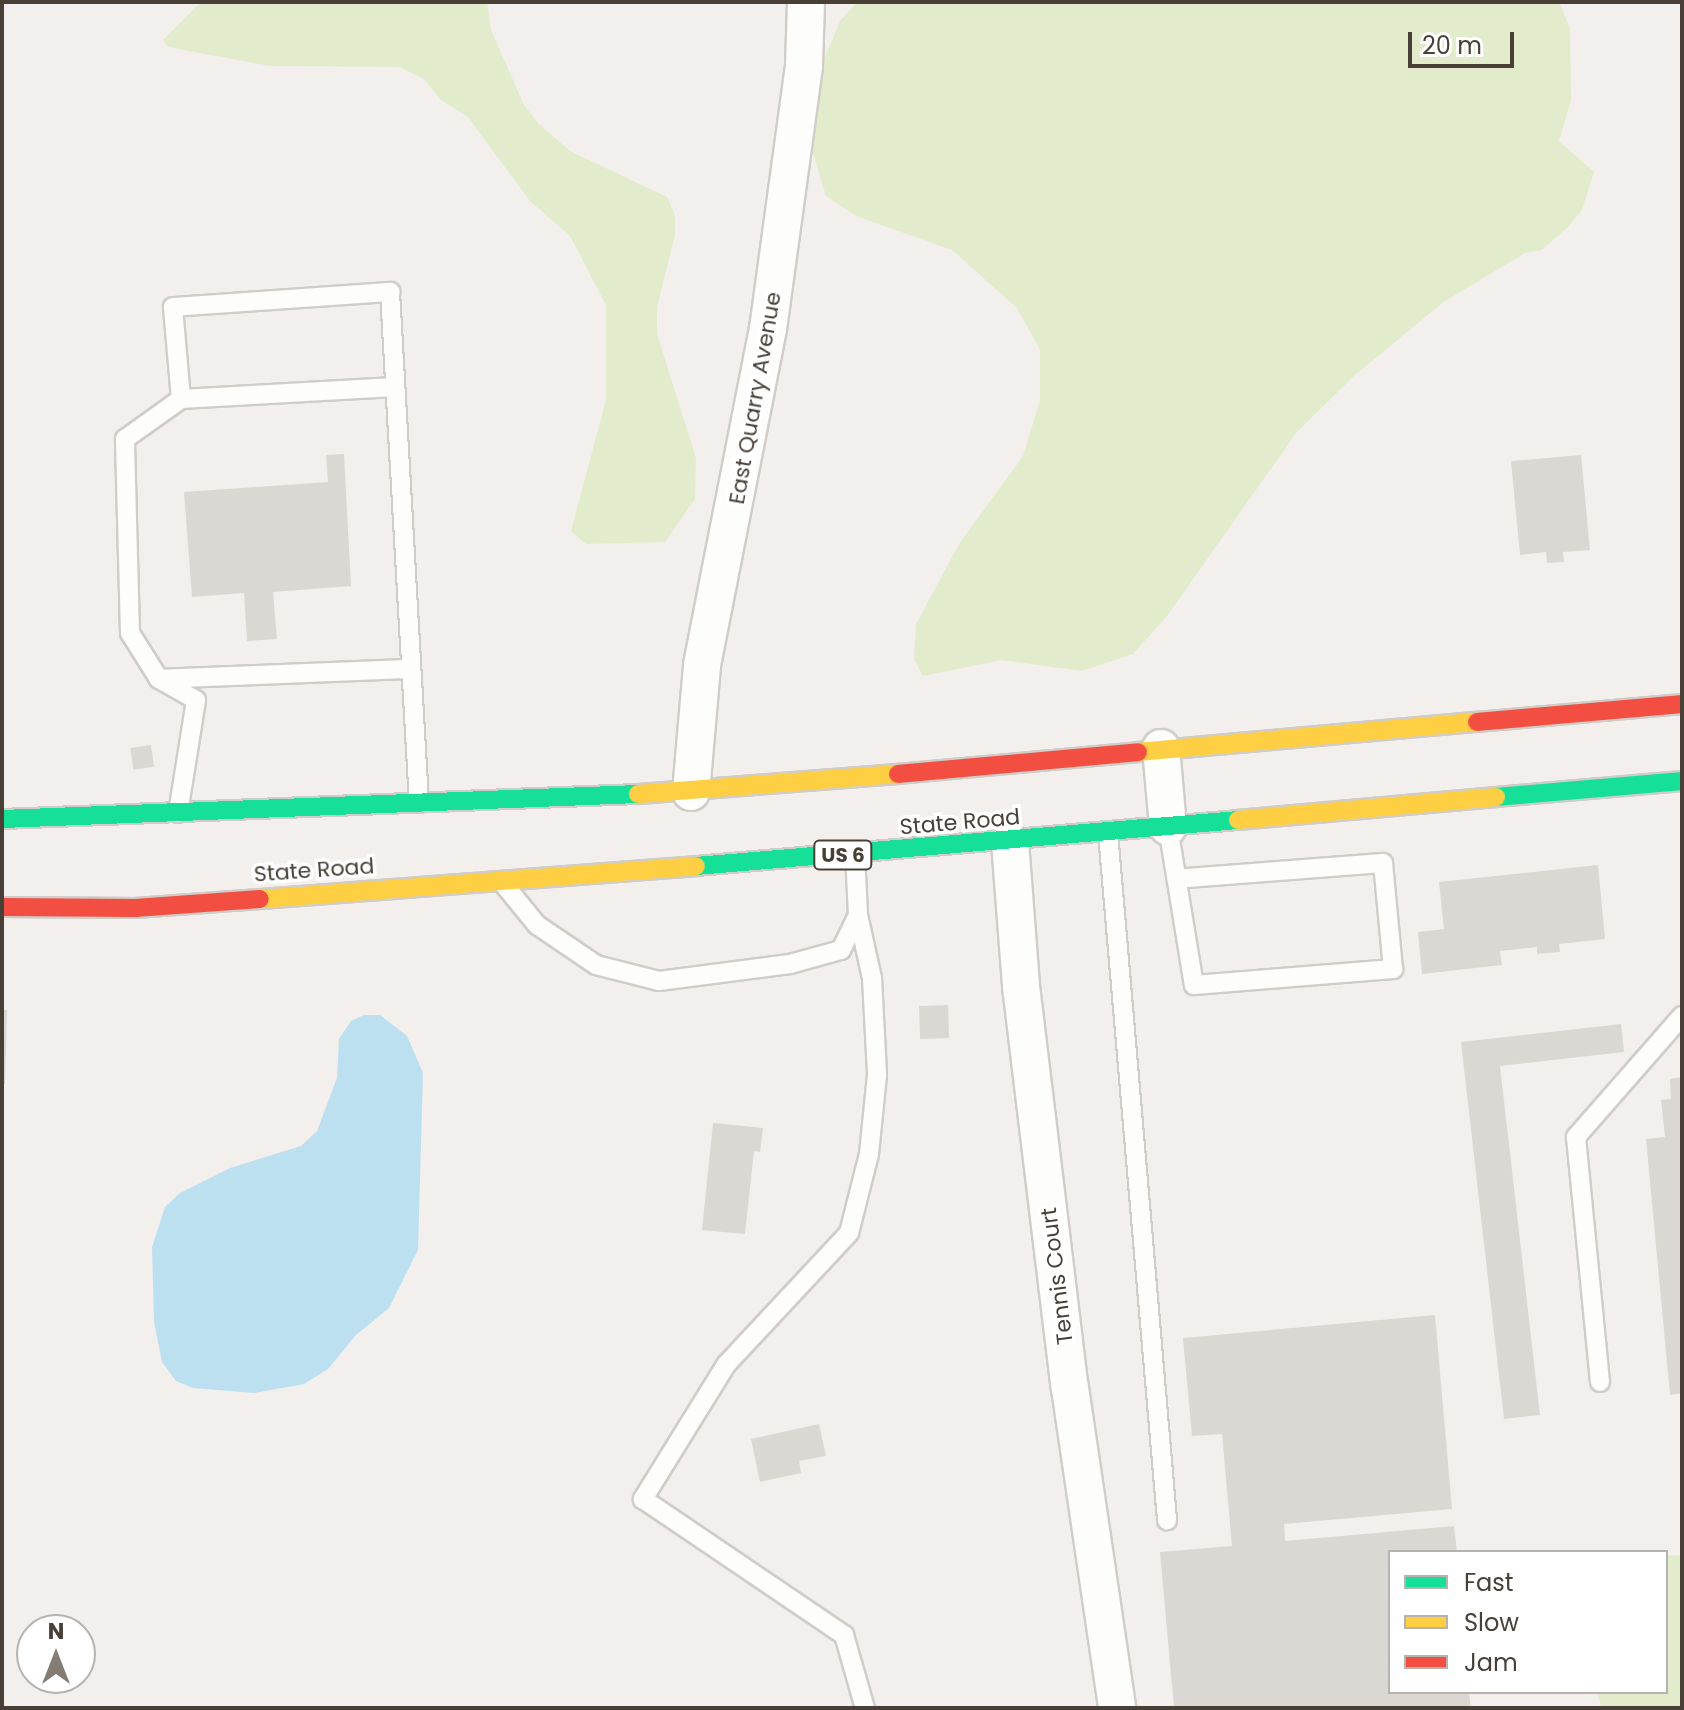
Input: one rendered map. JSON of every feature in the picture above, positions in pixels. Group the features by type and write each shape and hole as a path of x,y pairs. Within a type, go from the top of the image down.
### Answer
{"main road":[{"path":"2,819 691,792 1682,704"},
{"name":"State Road","path":"2,907 135,908 855,854 1682,781"}],"street":[{"name":"East Quarry Avenue","path":"691,792 702,665 770,314 804,66 806,2"},
{"path":"1161,748 1168,827"},
{"name":"Tennis Court","path":"1010,842 1021,986 1066,1358 1117,1708"}],"lane":[{"path":"181,399 173,307 390,292 419,803"},
{"path":"178,814 196,700 159,679 130,633 125,439 181,399 395,387"},
{"path":"159,679 411,669"},
{"path":"1168,827 1194,985 1393,969 1383,863 1177,879"},
{"path":"1108,833 1167,1520"},
{"path":"855,854 858,915 872,978 877,1075 869,1154 849,1233 726,1365 643,1499 844,1635 865,1708"},
{"path":"501,880 537,925 596,965 659,981 790,964 841,950 858,915"},
{"path":"1600,1382 1576,1137 1682,1016"}],"green space":[{"path":"201,2 487,2 491,30 524,105 539,124 570,151 667,197 675,215 675,235 657,307 657,334 696,458 695,499 665,542 586,544 571,531 606,400 606,305 570,236 530,201 468,117 441,100 424,79 400,67 270,66 168,47 163,40"},
{"path":"857,2 1559,2 1570,28 1571,100 1559,141 1594,172 1582,210 1542,250 1525,253 1445,301 1356,374 1296,433 1167,616 1133,654 1082,671 1002,660 923,676 914,659 916,624 959,544 1023,456 1040,401 1040,350 1017,308 952,250 856,216 826,196 812,150 811,107 818,74 840,21"},
{"path":"1668,1555 1682,1556 1682,1708 1602,1708 1598,1694 1668,1694"}],"water":[{"path":"364,1015 380,1015 407,1036 423,1073 418,1250 389,1308 356,1335 328,1369 304,1384 254,1393 193,1388 176,1381 162,1362 154,1322 152,1247 165,1207 180,1193 230,1168 301,1146 317,1131 337,1078 339,1039 351,1021"}],"building":[{"path":"344,454 351,586 273,592 277,639 247,641 244,593 192,597 184,492 328,482 326,455"},
{"path":"1581,455 1590,550 1563,552 1564,562 1547,563 1546,552 1520,555 1511,461"},
{"path":"151,745 154,767 133,770 130,748"},
{"path":"1598,865 1605,939 1559,944 1560,952 1537,954 1537,947 1500,951 1502,965 1422,974 1418,932 1444,929 1439,882"},
{"path":"948,1005 949,1038 920,1039 919,1006"},
{"path":"2,1010 7,1010 5,1084 2,1084"},
{"path":"1621,1024 1624,1052 1500,1066 1540,1415 1504,1419 1461,1042"},
{"path":"1682,1077 1682,1393 1670,1395 1646,1139 1665,1137 1661,1100 1671,1099 1670,1079"},
{"path":"713,1123 763,1128 760,1152 754,1151 745,1234 702,1230"},
{"path":"1435,1315 1452,1509 1284,1524 1285,1541 1454,1526 1457,1550 1388,1550 1388,1694 1469,1694 1471,1708 1174,1708 1160,1552 1232,1546 1222,1434 1192,1436 1183,1338"},
{"path":"819,1424 826,1456 799,1461 801,1473 760,1482 751,1439"}],"traffic: fast":[{"path":"1496,797 1682,781"},
{"path":"2,819 638,794"},
{"path":"696,866 1238,820"}],"traffic: slow":[{"path":"1138,752 1477,722"},
{"path":"638,794 898,774"},
{"path":"1238,820 1496,797"},
{"path":"260,899 696,866"}],"traffic: jam":[{"path":"1477,722 1682,704"},
{"path":"898,774 1138,752"},
{"path":"2,907 135,908 260,899"}]}
